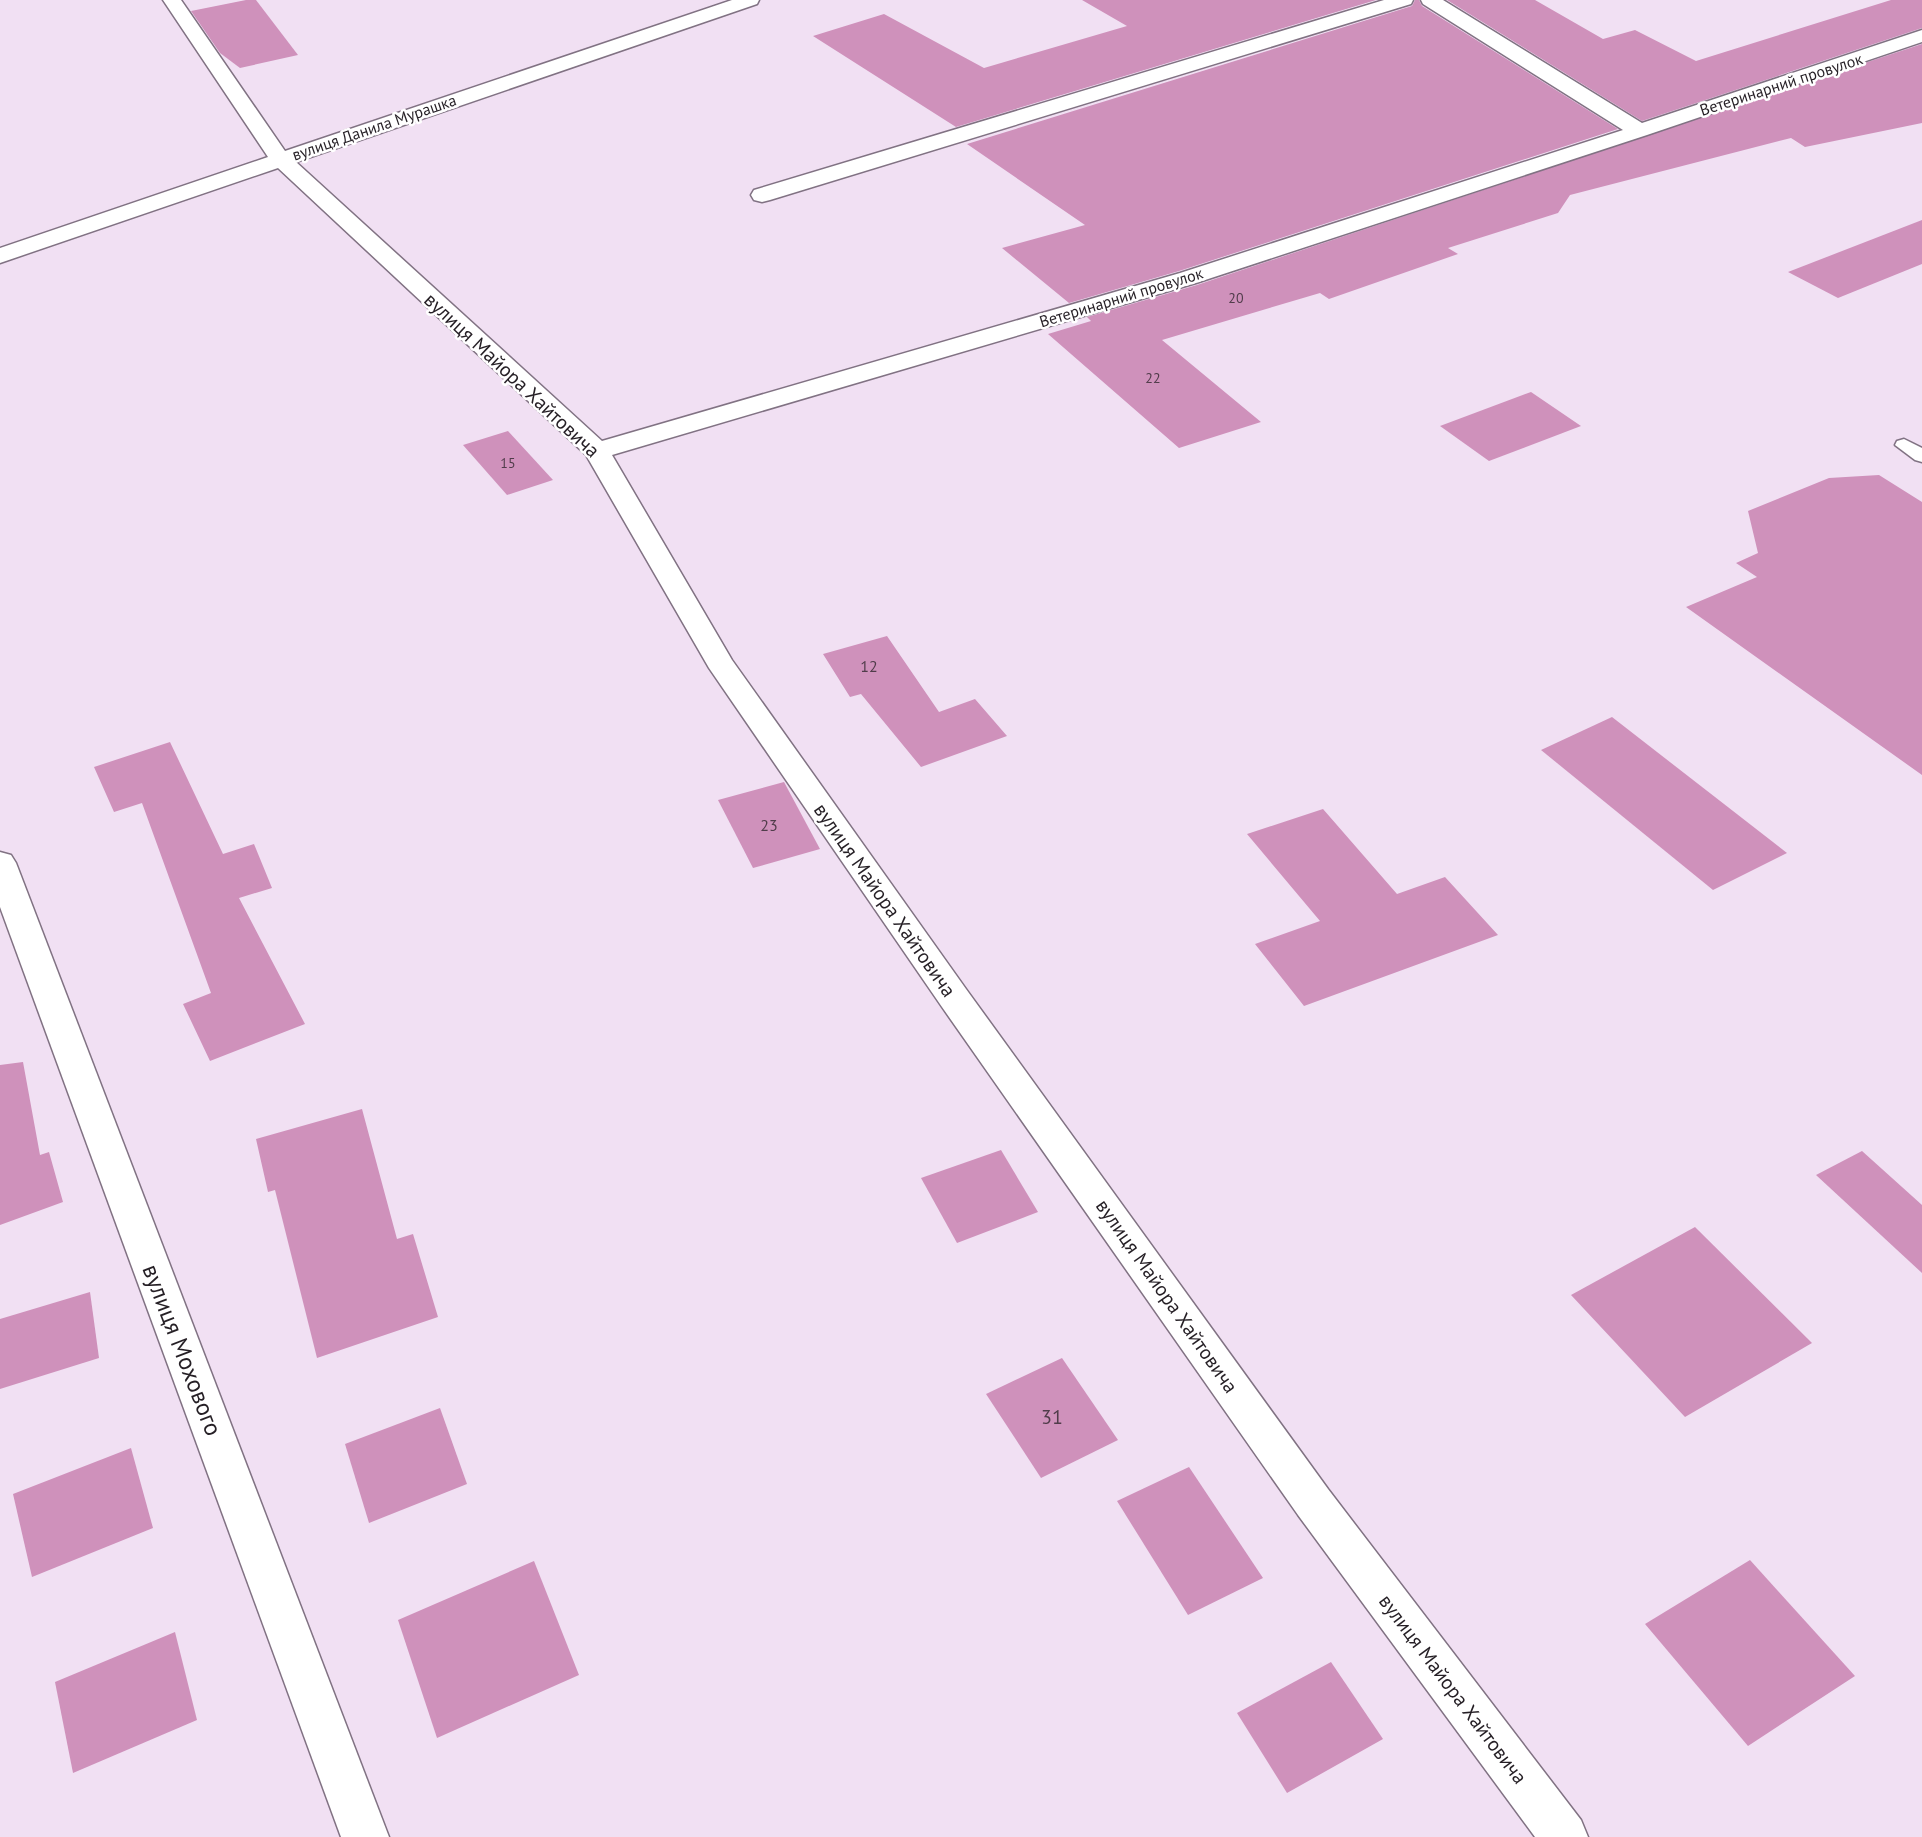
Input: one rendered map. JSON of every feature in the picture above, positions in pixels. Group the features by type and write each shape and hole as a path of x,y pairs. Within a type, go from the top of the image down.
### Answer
{"street":[{"name":"вулиця Майора Хайтовича","path":"172,0 280,159 597,452 726,672 954,998 1313,1502 1564,1837"},
{"name":"вулиця Данила Мурашка","path":"0,256 750,0"},
{"path":"762,195 1404,0"},
{"path":"1430,0 1640,131"},
{"name":"Ветеринарний провулок","path":"597,452 1188,278 1640,131 1922,36"},
{"name":"вулиця Мохового","path":"0,863 365,1837"}],"lane":[{"path":"1904,445 1922,456"}],"building":[{"path":"256,0 298,55 240,68 220,53 191,11"},
{"path":"1082,0 1376,0 956,127 813,36 884,14 984,68 1127,26"},
{"path":"1415,0 1419,0 1422,6 1618,129 1179,271 1069,303 1002,248 1085,225 967,144 1412,6"},
{"path":"1447,0 1535,0 1603,39 1635,30 1696,61 1891,0 1922,0 1922,28 1642,121"},
{"path":"1922,44 1922,123 1805,147 1791,138 1570,195 1558,213 1448,248 1458,254 1329,299 1320,293 1162,340 1261,422 1179,448 1048,334 1091,321 1087,317 1197,285"},
{"path":"1922,220 1922,264 1838,298 1788,272"},
{"path":"1531,392 1581,426 1489,461 1440,426"},
{"path":"508,431 553,480 507,495 463,445"},
{"path":"1879,475 1922,502 1922,775 1686,607 1757,577 1736,563 1758,553 1748,511 1829,478"},
{"path":"887,636 939,712 975,699 1007,736 921,767 861,694 850,697 823,654"},
{"path":"1612,717 1787,853 1713,890 1541,750"},
{"path":"170,742 223,854 254,844 272,888 239,898 305,1024 210,1061 183,1004 211,993 142,803 114,812 94,767"},
{"path":"784,782 820,849 753,868 718,800"},
{"path":"1323,809 1397,894 1445,877 1498,935 1304,1006 1255,944 1320,921 1247,834"},
{"path":"23,1062 40,1155 49,1152 63,1202 0,1225 0,1065"},
{"path":"362,1109 397,1239 413,1234 438,1317 317,1358 275,1190 268,1192 256,1139"},
{"path":"1001,1150 1038,1212 957,1243 921,1178"},
{"path":"1862,1151 1922,1205 1922,1273 1816,1175"},
{"path":"1695,1227 1812,1343 1685,1417 1571,1295"},
{"path":"90,1292 99,1358 0,1389 0,1319"},
{"path":"1062,1358 1118,1440 1041,1478 986,1394"},
{"path":"440,1408 467,1484 369,1523 345,1444"},
{"path":"131,1448 153,1528 32,1577 13,1494"},
{"path":"1189,1467 1263,1578 1188,1615 1117,1501"},
{"path":"1750,1560 1855,1676 1748,1746 1645,1624"},
{"path":"534,1561 579,1675 437,1738 398,1620"},
{"path":"175,1632 197,1720 73,1773 55,1682"},
{"path":"1331,1662 1383,1739 1287,1793 1237,1713"}]}
